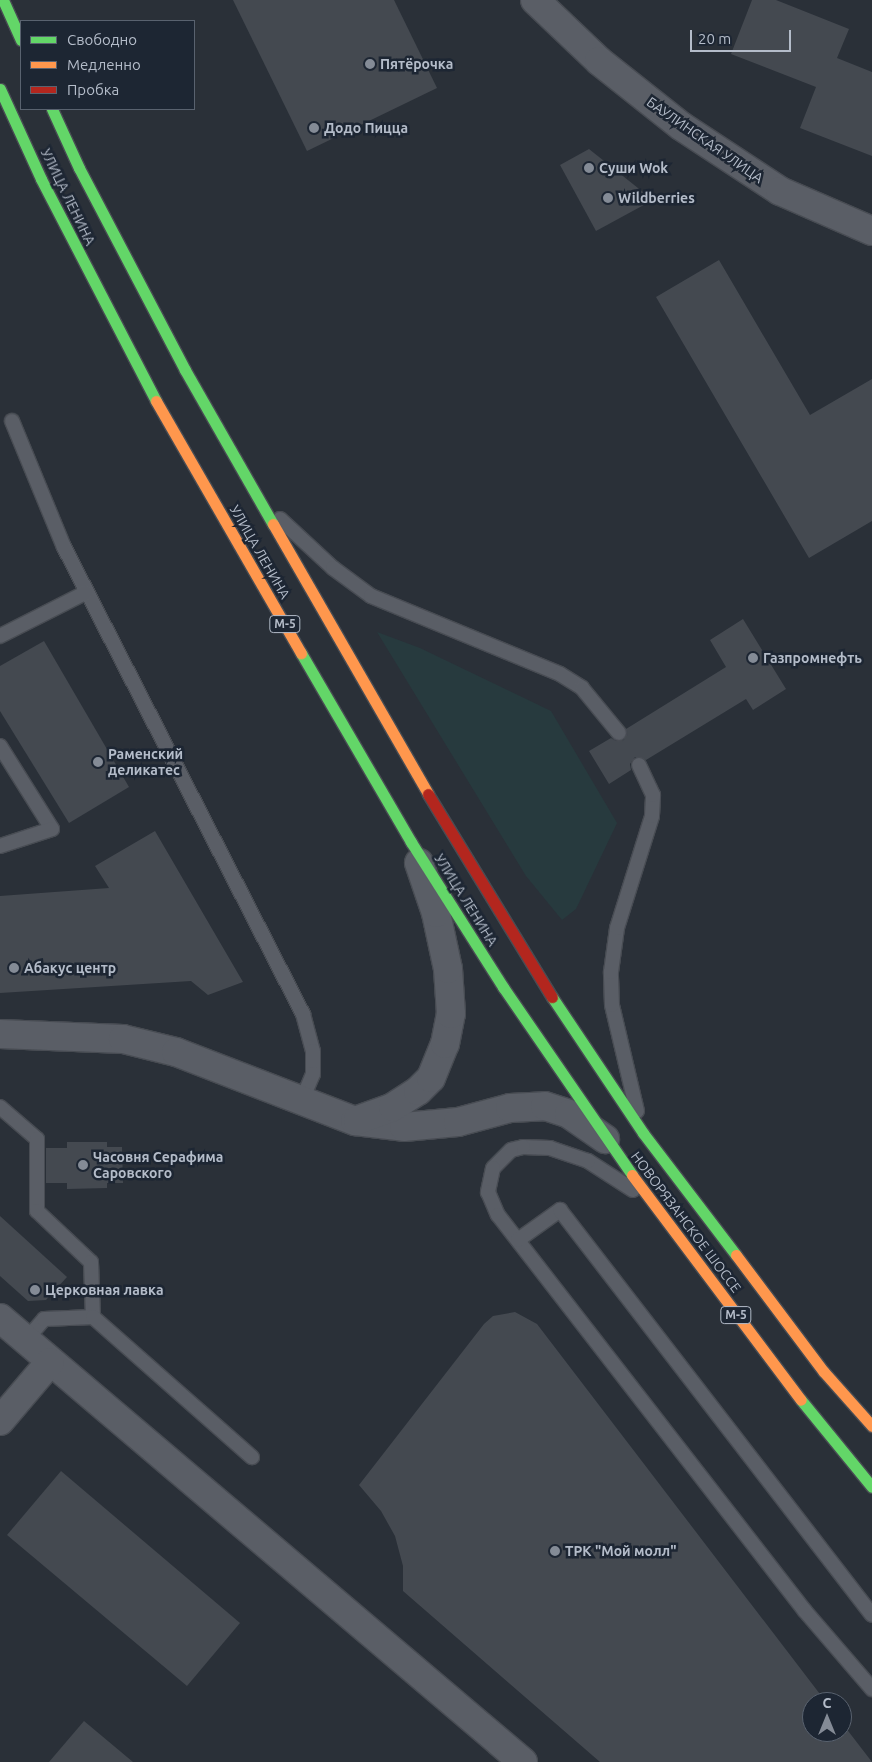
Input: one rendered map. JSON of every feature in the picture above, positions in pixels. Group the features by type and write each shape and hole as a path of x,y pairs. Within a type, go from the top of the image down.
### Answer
{"main road":[{"path":"3,0 20,38"},
{"name":"УЛИЦА ЛЕНИНА","path":"0,89 41,179 147,386 411,842 503,987 606,1140"},
{"name":"УЛИЦА ЛЕНИНА","path":"52,110 79,168 185,370 258,499 530,964 643,1134"},
{"name":"НОВОРЯЗАНСКОЕ ШОССЕ","path":"643,1134 824,1372 872,1426"},
{"name":"НОВОРЯЗАНСКОЕ ШОССЕ","path":"606,1140 791,1388 872,1487"}],"street":[{"name":"БАУЛИНСКАЯ УЛИЦА","path":"535,0 599,61 681,126 780,191 872,231"},
{"path":"355,1121 394,1107 418,1091 431,1078 446,1044 450,1014 448,969 436,913 411,842"},
{"path":"0,1034 123,1039 176,1052 301,1102 355,1121 404,1127 458,1122 510,1108 545,1106 570,1114 606,1140"},
{"path":"0,1318 522,1762"},
{"path":"0,1421 50,1362"}],"lane":[{"path":"12,421 64,547 303,1014 313,1050 313,1074 301,1102"},
{"path":"258,499 334,568 371,596 560,674 582,688 619,733"},
{"path":"0,636 87,592"},
{"path":"0,746 52,829 0,846"},
{"path":"639,765 653,795 652,816 617,928 611,972 612,1005 643,1134"},
{"path":"0,1107 37,1139 37,1211 92,1262 93,1317"},
{"path":"665,1219 626,1184 588,1161 550,1148 523,1147 501,1158 488,1179 491,1204 518,1240 804,1611 872,1689"},
{"path":"518,1240 560,1210 872,1615"},
{"path":"25,1341 44,1319 93,1317 252,1457"}],"green space":[{"path":"377,632 420,648 551,711 617,823 576,909 562,920 526,876"}],"building":[{"path":"233,0 394,0 437,88 307,151"},
{"path":"752,0 776,0 849,29 837,58 872,72 872,156 800,128 816,87 731,54"},
{"path":"589,149 653,200 596,231 560,165"},
{"path":"719,260 810,415 872,379 872,521 809,558 656,297"},
{"path":"743,619 786,689 753,710 746,699 646,760 635,757 630,764 631,770 609,784 589,751 611,738 616,741 624,740 626,729 726,667 710,640"},
{"path":"44,641 129,787 69,823 0,711 0,666"},
{"path":"155,831 243,982 208,995 191,981 0,993 0,896 109,888 95,866"},
{"name":"Часовня Серафима Саровского","path":"67,1142 107,1142 107,1147 122,1147 123,1183 107,1183 107,1188 67,1189 67,1183 46,1183 46,1148 67,1148"},
{"path":"0,1216 67,1277 46,1300 28,1301 0,1276"},
{"name":"ТРК \"Мой молл\"","path":"515,1312 537,1324 818,1692 802,1692 802,1742 852,1742 852,1736 872,1762 600,1762 403,1591 403,1566 395,1536 381,1511 359,1485 484,1324 493,1316"},
{"path":"61,1471 240,1623 187,1686 7,1535"},
{"path":"84,1721 133,1762 49,1762"}],"traffic: fast":[{"path":"3,0 20,38"},
{"path":"0,89 41,179 156,401"},
{"path":"52,110 79,168 185,370 273,524"},
{"path":"301,653 411,842 503,987 632,1175"},
{"path":"552,997 643,1133 736,1255"},
{"path":"801,1400 872,1487"}],"traffic: slow":[{"path":"156,401 301,653"},
{"path":"273,524 428,794"},
{"path":"632,1175 801,1400"},
{"path":"736,1255 824,1372 872,1426"}],"traffic: jam":[{"path":"428,794 552,997"}],"place":[{"name":"Пятёрочка","path":"370,64"},
{"name":"Додо Пицца","path":"314,128"},
{"name":"Суши Wok","path":"589,168"},
{"name":"Wildberries","path":"608,198"},
{"name":"Газпромнефть","path":"753,658"},
{"name":"Раменский деликатес","path":"98,762"},
{"name":"Абакус центр","path":"14,968"},
{"name":"Часовня Серафима Саровского","path":"83,1165"},
{"name":"Церковная лавка","path":"35,1290"},
{"name":"ТРК \"Мой молл\"","path":"555,1551"}]}
